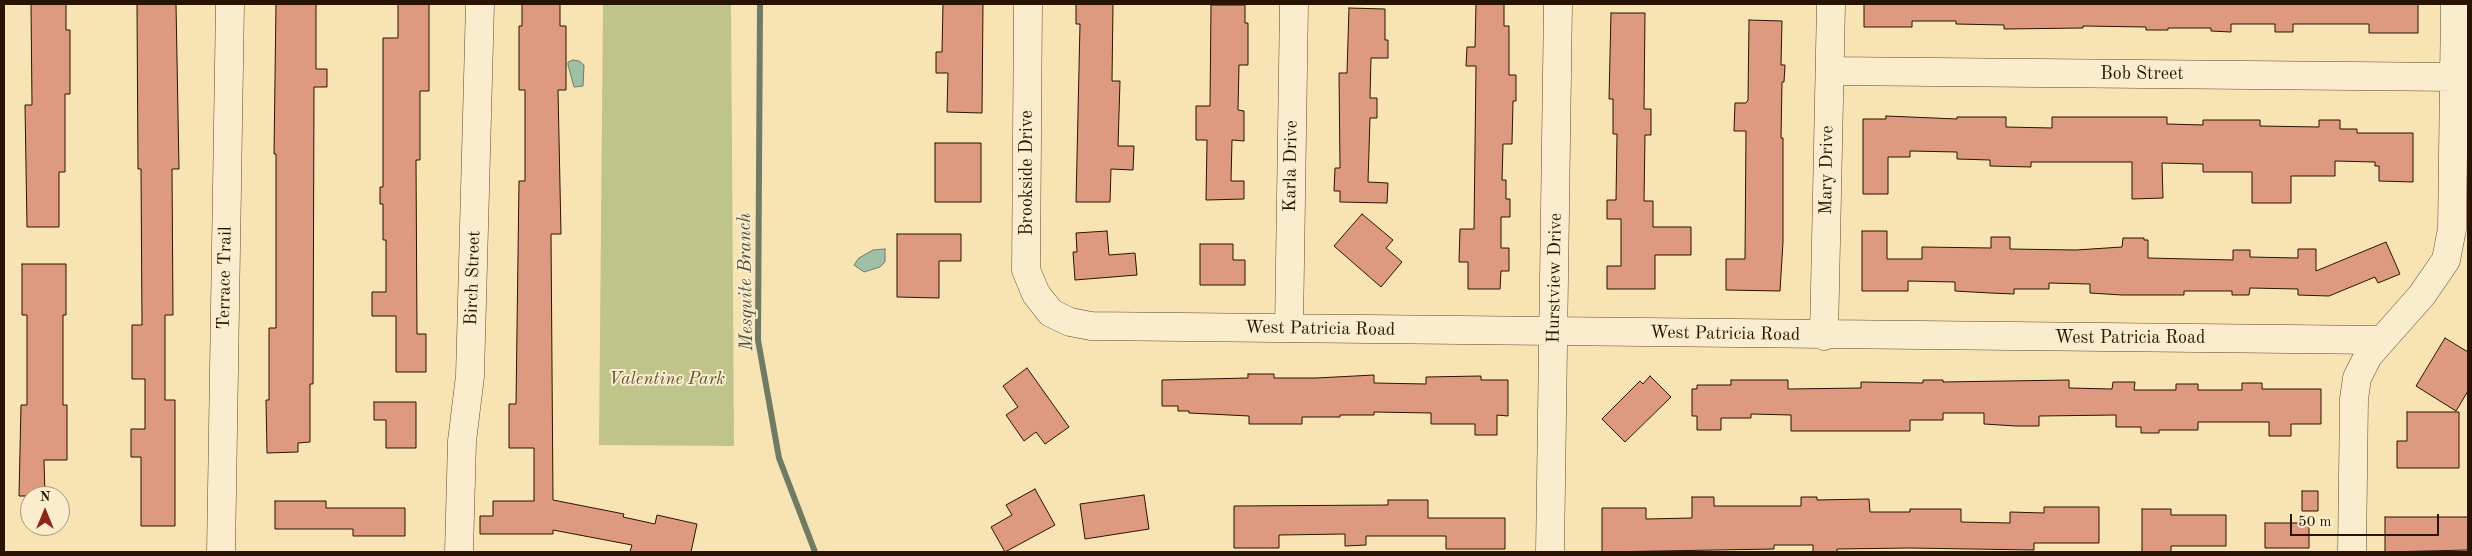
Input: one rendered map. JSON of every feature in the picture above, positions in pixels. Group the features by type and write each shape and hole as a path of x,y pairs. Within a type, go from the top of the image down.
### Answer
{"street":[{"name":"Terrace Trail","path":"221,552 230,4"},
{"name":"Birch Street","path":"459,552 462,441 470,366 480,4"},
{"name":"Brookside Drive","path":"1028,4 1026,270 1036,294 1051,313 1070,322"},
{"name":"Karla Drive","path":"1289,328 1294,4"},
{"name":"Hurstview Drive","path":"1550,552 1558,4"},
{"name":"Mary Drive","path":"1824,336 1831,4"},
{"path":"2352,552 2354,400 2357,378 2368,356 2380,340 2422,295 2446,260 2454,205 2455,4"},
{"name":"Bob Street","path":"1830,71 2455,77"},
{"name":"West Patricia Road","path":"1070,322 1091,326 1824,336 2380,340"}],"green space":[{"name":"Valentine Park","path":"603,4 731,4 734,446 599,445"}],"shaded area":[{"path":"573,60 579,61 584,65 583,86 574,87 568,65 568,62"},
{"path":"885,249 885,262 880,267 864,272 854,265 859,258 873,250"}],"building":[{"path":"31,4 66,4 66,30 70,30 70,94 65,94 65,172 59,172 59,227 27,227 25,105 32,105"},
{"path":"137,4 176,4 179,169 172,169 173,315 165,315 165,400 175,400 175,526 141,526 141,457 131,457 131,429 145,429 145,379 132,379 132,325 142,325 141,169 138,169"},
{"path":"276,4 316,4 316,69 327,69 327,87 314,87 313,384 310,384 310,442 298,443 298,452 267,453 266,400 269,400 269,328 276,328 276,154 274,154"},
{"path":"398,4 429,4 429,91 420,91 420,160 416,160 417,334 426,334 426,372 396,372 396,316 372,316 372,292 386,292 386,240 383,240 383,204 380,204 380,187 383,187 383,38 398,38"},
{"path":"522,4 560,4 560,26 566,26 566,90 558,90 561,234 551,234 553,500 624,514 623,517 655,524 657,515 697,524 691,552 630,552 632,545 553,530 553,534 480,534 480,516 493,516 493,501 534,501 534,448 509,448 509,404 516,404 519,181 525,181 525,90 519,90 519,26 522,26"},
{"path":"943,4 983,4 982,113 947,112 948,73 936,73 936,52 942,52"},
{"path":"1076,4 1113,4 1112,81 1120,81 1118,146 1134,146 1133,170 1111,169 1110,202 1076,202 1080,24 1076,24"},
{"path":"1476,4 1504,4 1504,26 1509,26 1509,75 1516,75 1516,101 1513,101 1512,144 1503,144 1502,180 1506,180 1506,199 1510,199 1510,217 1501,217 1501,248 1509,248 1509,271 1501,271 1500,289 1468,289 1468,262 1459,262 1460,229 1474,229 1476,66 1466,66 1467,47 1475,47"},
{"path":"1864,4 2418,4 2418,33 2369,33 2369,24 2293,24 2293,32 2275,32 2275,24 2231,24 2231,32 2211,31 2211,28 2146,30 2146,27 2083,26 2083,28 2004,29 2004,25 1956,24 1956,21 1912,21 1912,27 1864,27"},
{"path":"1211,5 1245,5 1245,23 1248,23 1248,65 1239,65 1238,110 1244,111 1244,141 1232,140 1231,181 1244,181 1244,199 1206,200 1207,140 1196,140 1196,106 1210,106"},
{"path":"1349,8 1385,9 1385,40 1388,40 1388,58 1371,58 1370,98 1377,98 1377,118 1370,118 1368,182 1388,183 1387,203 1340,202 1340,191 1334,191 1335,168 1340,168 1339,73 1347,73"},
{"path":"1611,13 1645,13 1644,109 1651,109 1651,135 1645,135 1644,201 1653,201 1653,227 1691,227 1691,255 1655,255 1655,289 1607,289 1607,266 1621,266 1621,219 1607,219 1607,200 1616,200 1617,134 1613,134 1613,99 1609,99"},
{"path":"1749,20 1782,21 1781,65 1785,65 1784,82 1782,82 1783,242 1780,291 1726,290 1726,259 1745,259 1746,131 1734,131 1735,103 1746,103 1748,100"},
{"path":"1886,116 1957,119 1957,117 2006,117 2006,127 2052,128 2052,117 2167,117 2167,124 2203,125 2203,120 2260,120 2260,126 2319,127 2319,120 2340,120 2340,129 2357,129 2357,133 2413,133 2413,182 2379,181 2379,166 2375,166 2375,162 2335,161 2335,176 2291,176 2291,203 2252,203 2252,172 2203,172 2203,164 2162,163 2163,198 2132,199 2132,162 2031,162 2031,167 1990,166 1990,160 1957,159 1957,152 1910,151 1910,157 1888,157 1888,194 1863,194 1863,119 1886,119"},
{"path":"935,143 981,143 981,202 935,202"},
{"path":"1362,214 1393,240 1386,248 1402,262 1381,287 1334,246"},
{"path":"1107,231 1109,255 1135,253 1137,275 1075,280 1073,252 1077,252 1076,233"},
{"path":"1862,231 1887,231 1887,259 1922,259 1922,247 1991,248 1991,237 2010,237 2010,249 2076,250 2122,247 2123,238 2144,238 2144,240 2148,240 2148,258 2233,260 2233,250 2250,250 2250,257 2298,258 2298,249 2316,249 2316,271 2386,242 2400,274 2378,283 2375,277 2329,296 2298,295 2298,289 2250,288 2249,295 2232,295 2232,291 2184,291 2184,295 2122,295 2090,293 2090,284 2049,283 2049,289 2014,289 2014,294 1955,291 1955,282 1908,281 1908,291 1862,291"},
{"path":"897,234 961,234 961,261 939,261 939,298 897,297"},
{"path":"1200,244 1233,244 1233,260 1245,260 1245,285 1200,285"},
{"path":"22,264 66,264 66,315 63,315 63,405 67,405 67,460 44,460 45,486 20,486 19,496 21,405 27,405 27,315 22,315"},
{"path":"2445,338 2468,352 2468,391 2456,411 2416,386"},
{"path":"1027,368 1069,427 1045,444 1036,432 1024,441 1006,415 1018,407 1003,386"},
{"path":"1248,374 1274,374 1274,378 1374,375 1374,383 1426,384 1426,377 1481,376 1481,380 1508,380 1508,416 1497,415 1497,435 1475,435 1475,424 1431,424 1431,413 1374,412 1374,415 1302,417 1302,424 1249,424 1249,416 1189,413 1189,411 1178,411 1178,406 1162,406 1162,380 1248,378"},
{"path":"1650,376 1671,397 1625,442 1602,419 1640,381 1643,384"},
{"path":"1731,380 1788,380 1788,389 1861,388 1861,382 1923,383 1923,380 1943,380 1943,382 2069,380 2069,388 2112,389 2113,382 2135,382 2134,390 2176,390 2176,384 2198,384 2198,390 2242,390 2242,383 2262,383 2262,389 2321,389 2321,424 2291,424 2291,436 2269,436 2269,422 2198,422 2198,430 2159,430 2159,433 2141,433 2141,427 2116,427 2116,415 2039,416 2039,426 2016,426 1984,424 1984,413 1943,413 1943,420 1910,420 1910,431 1791,431 1791,415 1751,414 1751,418 1721,418 1721,430 1697,430 1697,416 1692,416 1692,389 1697,389 1697,385 1731,385"},
{"path":"374,402 416,402 416,448 386,448 386,420 374,420"},
{"path":"2407,412 2459,412 2459,468 2397,468 2397,441 2407,441"},
{"path":"1035,489 1055,525 1005,552 991,527 1012,515 1006,505"},
{"path":"2302,491 2318,491 2318,511 2302,511"},
{"path":"1144,495 1149,529 1085,539 1080,504"},
{"path":"1692,497 1714,497 1714,506 1801,506 1801,497 1817,497 1817,500 1869,499 1870,512 1910,512 1910,509 1961,509 1961,522 2010,523 2010,512 2044,513 2044,507 2099,507 2099,543 2034,543 2034,550 1910,548 1837,549 1837,552 1813,552 1813,545 1774,545 1774,549 1602,552 1602,508 1646,508 1646,519 1692,518"},
{"path":"1388,500 1428,500 1428,518 1505,518 1505,549 1446,549 1446,536 1366,536 1366,545 1345,546 1345,534 1279,535 1279,548 1234,548 1234,506 1388,505"},
{"path":"275,501 326,501 326,508 405,508 405,536 353,536 353,529 275,529"},
{"path":"2142,509 2171,509 2171,515 2226,515 2226,546 2171,546 2171,552 2142,552"},
{"path":"2385,517 2468,517 2468,550 2385,552"},
{"path":"2265,523 2309,523 2309,548 2265,548"}],"waterway":[{"name":"Mesquite Branch","path":"760,4 758,340 779,458 815,552"}]}
